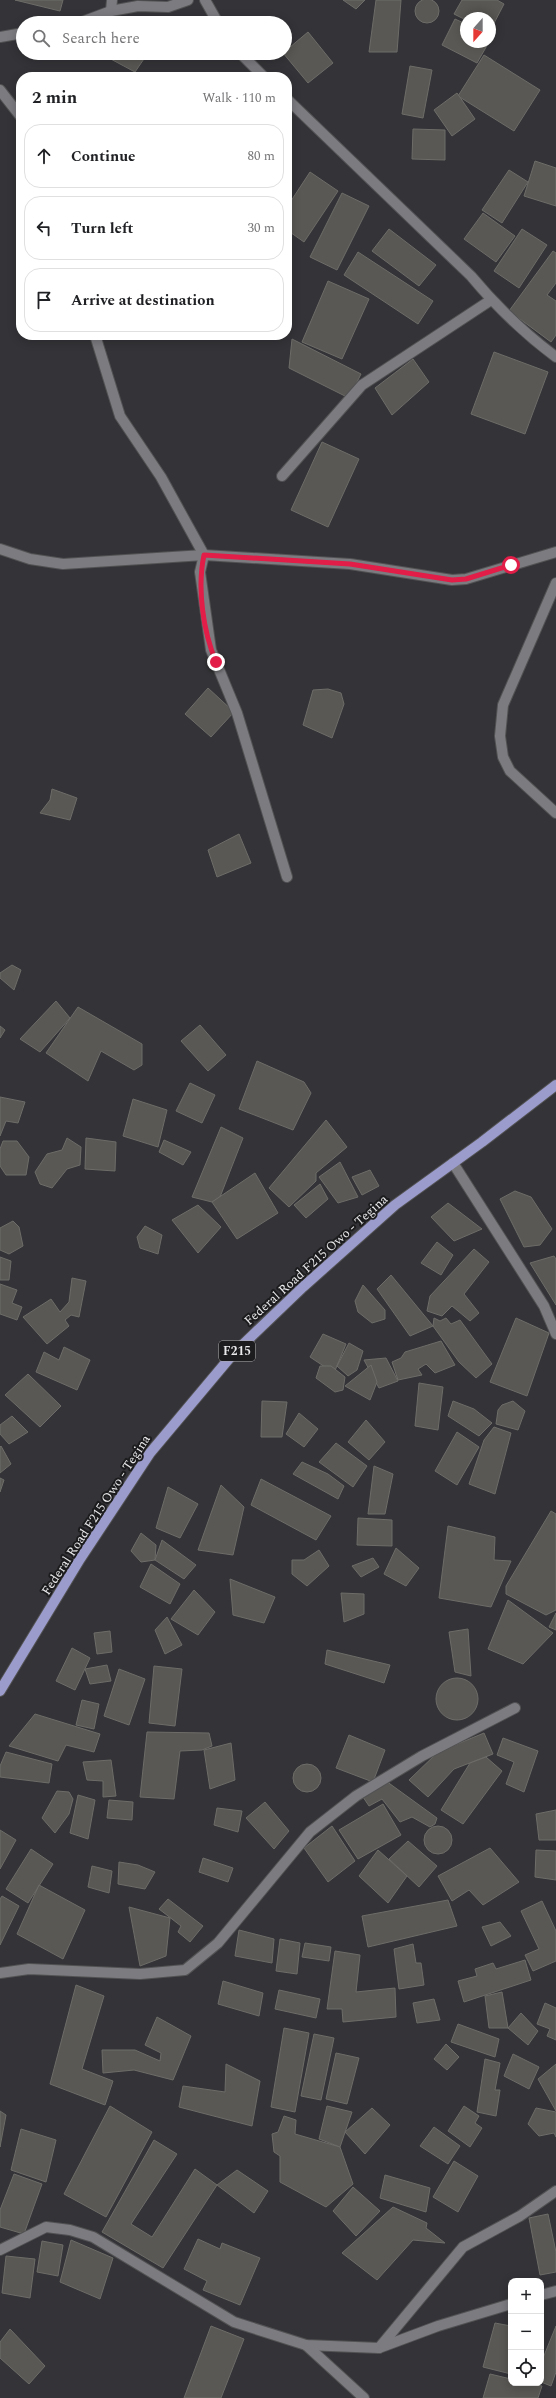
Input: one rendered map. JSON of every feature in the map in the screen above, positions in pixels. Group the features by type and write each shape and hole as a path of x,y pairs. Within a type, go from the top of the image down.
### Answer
{"main road":[{"name":"Federal Road F215 Owo - Tegina","path":"0,1691 80,1559 150,1453 233,1354 303,1287 395,1205 556,1085"}],"street":[{"path":"111,11 112,0"},
{"path":"98,16 111,11 138,6 168,7 188,0"},
{"path":"205,0 214,16"},
{"path":"0,37 16,34"},
{"path":"247,60 259,72"},
{"path":"0,90 16,111"},
{"path":"292,104 471,276 491,300 533,340 556,357"},
{"path":"282,476 362,385 491,300"},
{"path":"97,340 120,416 161,477 204,555 200,572 211,650 236,713 287,877"},
{"path":"0,549 30,559 63,564 204,555 350,564 452,580 466,579 556,552"},
{"path":"556,583 503,705 500,736 503,756 510,771 556,813"},
{"path":"453,1163 544,1306 556,1334"},
{"path":"0,1973 29,1970 140,1974 185,1970 218,1943 310,1832 356,1796 422,1756 515,1708"},
{"path":"379,2348 463,2247 520,2216 556,2191"},
{"path":"0,2250 46,2227 70,2230 93,2238 234,2322 306,2345 379,2348 438,2326 508,2305"},
{"path":"544,2294 556,2291"},
{"path":"306,2345 364,2398"}],"building":[{"path":"427,-1 432,0 438,6 438,16 432,22 427,23 422,22 416,16 415,11 416,6 422,0"},
{"path":"15,0 63,0 60,11"},
{"path":"343,0 365,0 356,9"},
{"path":"376,0 401,0 397,52 369,52"},
{"path":"462,0 497,0 504,4 496,19 496,12 460,12 460,17 454,14"},
{"path":"455,19 460,21 460,48 486,48 477,63 442,45"},
{"path":"308,32 333,63 308,83 289,60 292,60 292,45"},
{"path":"484,55 540,90 514,131 458,96"},
{"path":"113,60 143,60 135,72"},
{"path":"410,66 432,70 423,118 402,114"},
{"path":"457,93 475,119 452,136 434,110"},
{"path":"413,129 445,130 445,160 412,159"},
{"path":"535,161 556,168 556,206 524,196"},
{"path":"509,170 528,182 502,223 482,210"},
{"path":"310,172 338,191 304,242 292,234 292,199"},
{"path":"342,193 369,206 337,270 310,257"},
{"path":"483,213 515,236 496,262 464,239"},
{"path":"389,229 436,265 419,286 372,251"},
{"path":"522,229 547,245 519,288 494,271"},
{"path":"553,251 556,253 556,283 547,295 556,301 556,335 551,342 509,311"},
{"path":"358,252 433,301 418,324 344,275"},
{"path":"328,281 369,299 342,359 302,342"},
{"path":"292,339 361,374 349,398 289,368"},
{"path":"494,352 548,372 525,434 471,414"},
{"path":"413,359 429,382 392,415 375,388"},
{"path":"322,442 359,459 328,527 291,510"},
{"path":"208,688 234,712 211,737 185,714"},
{"path":"328,689 341,693 344,704 332,738 303,725 313,690"},
{"path":"52,789 77,798 70,820 40,813 50,800"},
{"path":"239,834 251,863 217,877 208,850"},
{"path":"12,965 21,970 14,990 0,978 0,973"},
{"path":"56,1001 70,1018 40,1052 20,1039"},
{"path":"78,1007 142,1044 142,1065 134,1070 101,1051 88,1081 46,1053"},
{"path":"200,1025 226,1055 208,1071 181,1041"},
{"path":"0,1026 5,1030 0,1038"},
{"path":"257,1061 304,1082 311,1093 293,1130 239,1109"},
{"path":"190,1083 215,1095 202,1123 176,1111"},
{"path":"0,1097 25,1102 18,1123 6,1121 0,1136"},
{"path":"133,1099 167,1110 158,1147 123,1136"},
{"path":"326,1120 347,1147 316,1173 316,1181 289,1207 269,1188"},
{"path":"221,1127 243,1138 220,1197 212,1202 192,1197"},
{"path":"67,1138 81,1147 80,1165 67,1169 52,1188 40,1184 35,1172 47,1154 62,1150"},
{"path":"86,1138 116,1142 115,1171 85,1169"},
{"path":"164,1140 191,1152 183,1165 159,1152"},
{"path":"3,1141 17,1141 29,1157 26,1175 6,1175 0,1166 0,1149"},
{"path":"340,1162 358,1197 338,1203 319,1177"},
{"path":"370,1170 379,1186 362,1195 352,1177"},
{"path":"255,1173 278,1213 237,1239 212,1202"},
{"path":"320,1184 328,1199 306,1218 294,1205"},
{"path":"515,1191 531,1197 552,1229 540,1245 524,1247 500,1199"},
{"path":"448,1203 482,1229 454,1241 431,1217"},
{"path":"198,1205 221,1227 198,1253 172,1220"},
{"path":"13,1221 19,1227 23,1246 9,1254 0,1250 0,1228"},
{"path":"145,1226 162,1235 158,1254 140,1248 137,1237"},
{"path":"437,1242 453,1255 441,1275 421,1263"},
{"path":"474,1249 489,1262 464,1294 479,1313 470,1321 452,1306 442,1316 427,1311 430,1296"},
{"path":"554,1256 556,1259 556,1305 530,1263"},
{"path":"0,1257 11,1261 9,1280 0,1280"},
{"path":"391,1275 433,1326 410,1336 377,1289"},
{"path":"72,1278 86,1281 79,1317 71,1315 65,1320 69,1326 47,1344 23,1317 51,1299 60,1312 69,1302"},
{"path":"0,1284 17,1290 12,1303 22,1307 17,1320 0,1314"},
{"path":"363,1285 385,1310 385,1319 372,1323 358,1312 355,1301"},
{"path":"434,1318 440,1321 446,1318 451,1324 460,1320 492,1364 476,1378 459,1362 433,1326"},
{"path":"516,1318 549,1333 527,1396 490,1382"},
{"path":"323,1334 346,1344 334,1373 310,1357"},
{"path":"441,1341 455,1365 435,1373 426,1364 418,1369 422,1375 398,1380 392,1362 401,1358 405,1352"},
{"path":"349,1343 363,1351 357,1370 348,1376 337,1366"},
{"path":"64,1347 90,1360 77,1390 36,1372 44,1352 59,1360"},
{"path":"386,1358 398,1381 379,1388 364,1360"},
{"path":"371,1365 377,1382 370,1400 345,1386"},
{"path":"320,1366 331,1366 345,1377 343,1390 335,1392 316,1378"},
{"path":"28,1374 61,1406 40,1427 5,1395"},
{"path":"419,1383 443,1387 438,1430 415,1426"},
{"path":"262,1401 287,1402 282,1437 261,1437"},
{"path":"453,1401 474,1409 492,1423 479,1436 448,1416"},
{"path":"513,1401 525,1411 518,1430 496,1424 498,1410 502,1405"},
{"path":"299,1413 318,1429 304,1447 286,1434"},
{"path":"12,1416 28,1432 9,1444 0,1434 0,1425"},
{"path":"366,1420 385,1442 369,1460 348,1442"},
{"path":"494,1427 511,1433 495,1494 469,1484 484,1440"},
{"path":"457,1432 479,1447 457,1485 435,1471"},
{"path":"336,1443 367,1466 353,1487 319,1462"},
{"path":"1,1446 11,1464 0,1473 0,1447"},
{"path":"302,1462 328,1474 344,1486 338,1499 293,1474"},
{"path":"374,1466 393,1474 385,1514 368,1514"},
{"path":"0,1478 4,1480 0,1492"},
{"path":"261,1479 331,1516 316,1540 251,1505"},
{"path":"221,1485 244,1507 233,1555 198,1550"},
{"path":"168,1487 198,1504 180,1538 156,1528"},
{"path":"551,1511 556,1514 556,1610 546,1615 506,1594 506,1586"},
{"path":"358,1518 392,1520 392,1546 357,1545"},
{"path":"448,1526 495,1537 494,1560 511,1561 491,1607 439,1598"},
{"path":"141,1533 156,1545 155,1560 141,1562 131,1551"},
{"path":"162,1540 196,1565 184,1579 155,1560"},
{"path":"396,1548 419,1568 406,1586 384,1574"},
{"path":"319,1550 329,1566 307,1586 292,1574 292,1560 304,1560"},
{"path":"373,1558 379,1567 361,1577 352,1566"},
{"path":"151,1564 180,1584 170,1604 140,1587"},
{"path":"230,1579 275,1597 264,1623 233,1615"},
{"path":"194,1590 215,1612 198,1635 171,1619"},
{"path":"341,1593 364,1594 364,1614 344,1622"},
{"path":"508,1600 553,1633 523,1664 488,1649"},
{"path":"556,1613 556,1630 549,1627"},
{"path":"167,1617 182,1645 165,1654 155,1630"},
{"path":"468,1629 471,1676 455,1672 449,1632"},
{"path":"110,1631 112,1652 97,1654 94,1633"},
{"path":"72,1648 90,1658 75,1690 56,1681"},
{"path":"327,1650 390,1665 384,1683 325,1664"},
{"path":"107,1665 111,1681 90,1684 85,1669"},
{"path":"154,1666 182,1669 175,1726 149,1723"},
{"path":"119,1669 145,1679 129,1725 104,1716"},
{"path":"453,1678 461,1678 469,1681 475,1687 478,1699 475,1711 469,1717 461,1720 453,1720 445,1717 439,1711 436,1703 436,1695 439,1687 445,1681"},
{"path":"82,1700 99,1704 94,1729 76,1725"},
{"path":"35,1714 100,1734 94,1752 66,1745 58,1761 9,1746"},
{"path":"147,1732 209,1733 212,1746 202,1750 180,1751 174,1799 140,1797"},
{"path":"484,1733 493,1754 454,1769 428,1797 409,1780 438,1752"},
{"path":"349,1735 385,1750 373,1782 336,1768"},
{"path":"503,1738 538,1751 524,1792 506,1784 514,1762 497,1755"},
{"path":"231,1743 235,1780 210,1789 204,1750"},
{"path":"6,1752 52,1764 49,1783 0,1777 0,1766"},
{"path":"486,1757 502,1771 463,1824 441,1810 470,1763"},
{"path":"111,1760 116,1796 103,1797 103,1781 87,1780 83,1762"},
{"path":"307,1764 313,1765 317,1768 320,1772 320,1784 317,1788 313,1791 307,1792 301,1791 297,1788 294,1784 293,1778 294,1772 297,1768 301,1765"},
{"path":"386,1781 437,1818 435,1824 430,1827 412,1817 400,1822 382,1799 369,1806 363,1797"},
{"path":"57,1791 69,1792 73,1799 69,1814 55,1833 42,1818"},
{"path":"78,1795 95,1800 88,1839 70,1833"},
{"path":"109,1800 133,1802 132,1820 107,1818"},
{"path":"265,1802 289,1831 274,1849 246,1818"},
{"path":"383,1804 401,1835 358,1859 339,1830"},
{"path":"217,1808 242,1811 238,1832 214,1825"},
{"path":"556,1810 556,1840 539,1840 536,1814"},
{"path":"332,1826 355,1861 328,1882 304,1848"},
{"path":"438,1826 448,1830 452,1840 448,1850 438,1854 428,1850 424,1840 428,1830"},
{"path":"0,1830 16,1840 0,1869"},
{"path":"408,1841 437,1866 419,1887 389,1859"},
{"path":"490,1848 519,1882 483,1905 469,1890 452,1901 438,1876"},
{"path":"31,1849 53,1864 28,1903 6,1889"},
{"path":"378,1850 407,1876 388,1903 359,1876"},
{"path":"536,1850 556,1851 556,1880 535,1877"},
{"path":"203,1858 233,1868 228,1882 199,1872"},
{"path":"119,1862 138,1865 155,1872 145,1889 118,1884"},
{"path":"92,1866 112,1871 109,1893 88,1887"},
{"path":"39,1885 85,1910 63,1959 17,1934"},
{"path":"2,1896 19,1906 0,1945 0,1899"},
{"path":"168,1899 203,1926 190,1942 178,1932 181,1926 159,1909"},
{"path":"448,1900 457,1926 368,1947 362,1916"},
{"path":"542,1901 556,1931 556,1961 533,1971 525,1955 539,1949 521,1911"},
{"path":"129,1907 170,1918 166,1956 140,1966"},
{"path":"500,1922 511,1936 491,1946 482,1927"},
{"path":"239,1930 274,1939 272,1963 235,1956"},
{"path":"280,1939 300,1943 297,1974 276,1971"},
{"path":"305,1943 331,1947 329,1961 302,1957"},
{"path":"413,1944 416,1963 421,1963 424,1985 399,1989 394,1949"},
{"path":"335,1951 360,1955 356,1992 395,1988 396,2017 343,2022 342,2009 327,2009"},
{"path":"525,1960 531,1980 464,2002 458,1981 477,1976 475,1969 493,1963 496,1969"},
{"path":"223,1981 263,1993 259,2016 218,2004"},
{"path":"76,1985 104,1996 82,2069 113,2081 105,2105 50,2084"},
{"path":"279,1990 320,1999 316,2018 275,2009"},
{"path":"502,1992 508,2028 489,2028 485,1996"},
{"path":"434,1999 440,2020 417,2023 413,2003"},
{"path":"545,2003 556,2008 556,2040 547,2036 550,2029 537,2024"},
{"path":"521,2013 538,2031 528,2045 508,2028"},
{"path":"157,2017 191,2036 173,2080 134,2070 103,2073 102,2050 135,2050 160,2061 161,2053 145,2045"},
{"path":"458,2024 499,2039 495,2057 451,2042"},
{"path":"284,2028 309,2033 295,2112 271,2107"},
{"path":"314,2034 334,2038 321,2100 301,2096"},
{"path":"446,2044 459,2057 447,2070 434,2059"},
{"path":"336,2053 359,2058 347,2104 326,2099"},
{"path":"513,2054 539,2067 529,2089 504,2076"},
{"path":"485,2059 500,2063 495,2090 500,2090 496,2116 477,2112"},
{"path":"226,2064 260,2081 252,2126 179,2107 183,2086 225,2092"},
{"path":"556,2064 556,2111 538,2079"},
{"path":"110,2106 152,2132 106,2217 64,2194"},
{"path":"327,2106 352,2112 340,2147 319,2139"},
{"path":"464,2106 479,2116 475,2123 482,2128 470,2147 448,2131"},
{"path":"372,2108 390,2125 365,2154 345,2132"},
{"path":"536,2108 556,2112 556,2137 554,2133 539,2136 528,2124"},
{"path":"0,2111 6,2115 0,2147"},
{"path":"284,2116 296,2120 295,2134 340,2147 353,2184 326,2207 280,2182 280,2156 274,2152 272,2134 278,2132"},
{"path":"434,2127 460,2146 448,2164 420,2146"},
{"path":"21,2129 56,2140 46,2182 11,2170"},
{"path":"154,2140 177,2154 131,2224 152,2237 195,2169 217,2185 163,2268 102,2232"},
{"path":"454,2161 478,2176 458,2212 433,2197"},
{"path":"237,2170 268,2191 254,2213 217,2185"},
{"path":"14,2174 42,2184 24,2234 0,2227 0,2210"},
{"path":"385,2175 430,2188 426,2212 380,2198"},
{"path":"353,2187 380,2211 356,2236 333,2211"},
{"path":"393,2207 427,2223 426,2228 445,2243 413,2240 377,2280 342,2253"},
{"path":"548,2214 556,2252 556,2272 540,2275 529,2218"},
{"path":"198,2239 220,2249 222,2243 260,2258 240,2305 203,2290 207,2281 184,2269"},
{"path":"71,2240 113,2258 100,2299 60,2282"},
{"path":"42,2241 63,2245 58,2276 37,2272"},
{"path":"6,2256 35,2259 30,2298 2,2293"},
{"path":"495,2323 508,2325 508,2373 483,2367"},
{"path":"211,2326 244,2339 221,2398 184,2398"},
{"path":"556,2326 556,2372 551,2386 544,2383 544,2356"},
{"path":"10,2329 45,2366 29,2384 0,2358 0,2342"},
{"path":"490,2374 508,2378 508,2386 542,2386 538,2398 483,2398"}],"route":[{"path":"216,662 211,650 203,599 200,572 204,555 350,564 404,574 452,580 466,579 511,565"}]}
